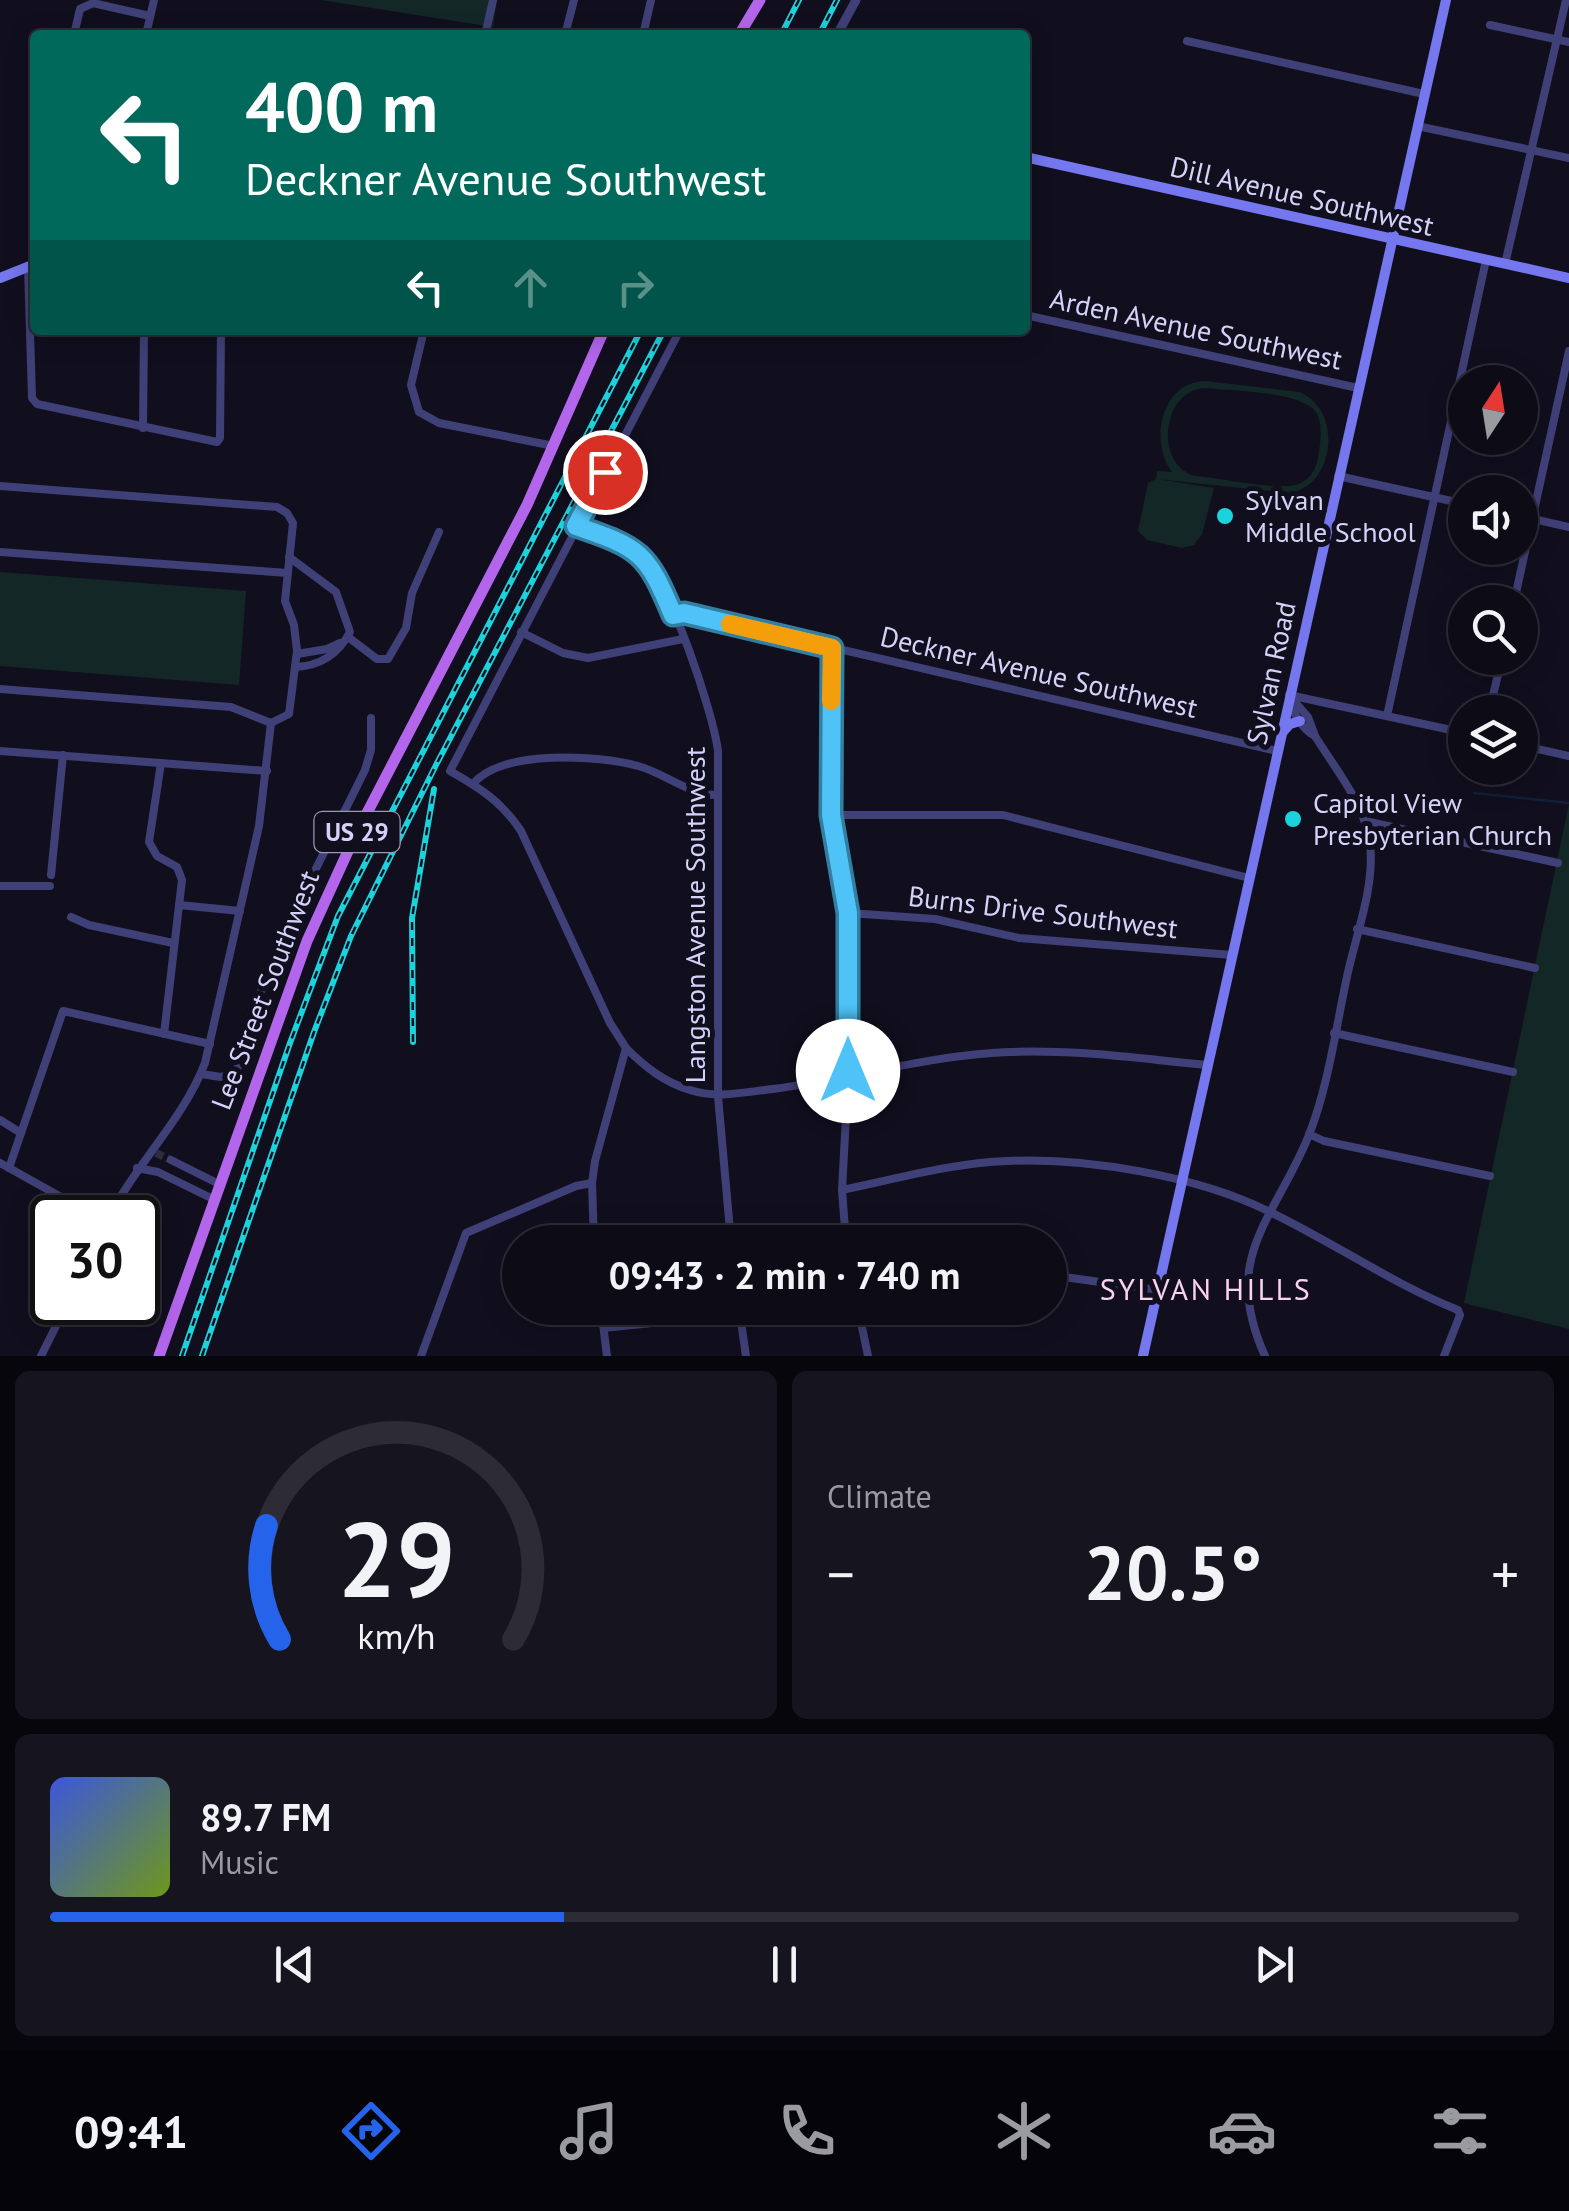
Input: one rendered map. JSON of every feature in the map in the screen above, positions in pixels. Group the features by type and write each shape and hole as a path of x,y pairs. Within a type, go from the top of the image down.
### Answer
{"main road":[{"path":"742,30 760,0"},
{"name":"Sylvan Road","path":"1143,1356 1446,0"},
{"name":"Dill Avenue Southwest","path":"1030,158 1569,278"},
{"path":"0,278 30,266"},
{"name":"Lee Street Southwest","path":"159,1356 286,992 330,889 555,446 602,335"},
{"path":"1280,734 1290,724 1305,722"}],"street":[{"path":"147,30 154,0"},
{"path":"486,30 493,0"},
{"path":"566,30 574,0"},
{"path":"643,30 650,0"},
{"path":"840,30 856,0"},
{"path":"1505,264 1566,0"},
{"path":"75,30 80,9 93,3 150,16"},
{"path":"1490,25 1569,42"},
{"path":"1187,41 1424,94"},
{"path":"1417,126 1569,158"},
{"path":"1387,716 1486,260"},
{"name":"Arden Avenue Southwest","path":"1030,316 1358,388"},
{"path":"32,335 32,398 36,404 212,443 220,438 221,335"},
{"path":"143,428 144,335"},
{"path":"423,335 411,386 419,412 438,423 555,446"},
{"path":"677,335 450,771 501,803 521,831 610,1023 626,1048 668,1082 718,1096 848,1078 940,1059 1011,1052 1067,1052 1208,1065"},
{"path":"1538,492 1569,352"},
{"path":"1337,476 1448,501"},
{"path":"0,486 277,507 289,514 292,523 285,601 294,625 296,654 289,714 271,723 231,707 0,690"},
{"path":"1538,520 1569,527"},
{"name":"Langston Avenue Southwest","path":"576,526 622,542 641,555 656,574 714,723 718,796 718,1096 729,1225"},
{"path":"348,638 382,660 394,651 406,628 412,593 439,532"},
{"path":"0,552 287,573"},
{"path":"289,557 336,592 350,632 328,658 308,666 295,666"},
{"name":"Deckner Avenue Southwest","path":"673,615 684,613 1277,751"},
{"path":"521,632 563,653 588,658 683,640"},
{"path":"296,654 327,650 348,638"},
{"path":"832,648 831,815 848,913 848,1078 842,1190 845,1225"},
{"path":"1289,695 1448,729"},
{"path":"1265,1356 1250,1313 1247,1287 1257,1236 1309,1134 1370,864 1365,821 1354,797 1289,695"},
{"path":"1305,722 1322,702"},
{"path":"201,1074 233,1074 242,1062 250,1020 280,941 364,770 370,750 371,718"},
{"path":"121,1195 180,1114 201,1074 259,826 271,723"},
{"path":"1538,749 1569,756"},
{"path":"0,750 267,770"},
{"path":"52,875 63,755"},
{"path":"474,784 484,774 516,764 581,758 640,766 704,794 718,796"},
{"path":"161,763 149,842 157,856 181,874 164,1034"},
{"path":"831,815 1003,815 1249,878"},
{"path":"1365,821 1558,863"},
{"path":"0,886 50,886"},
{"path":"179,905 240,911"},
{"name":"Burns Drive Southwest","path":"848,913 935,919 1020,938 1232,955"},
{"path":"71,917 88,925 172,942"},
{"path":"1358,929 1535,968"},
{"path":"58,1195 4,1165 20,1133 63,1012 210,1044"},
{"path":"1334,1034 1512,1072"},
{"path":"593,1225 592,1182 626,1048"},
{"path":"0,1120 20,1133"},
{"path":"1309,1134 1324,1141 1490,1176"},
{"path":"171,1160 218,1184"},
{"path":"842,1190 969,1164 1008,1161 1113,1168 1226,1192 1458,1310 1460,1315 1444,1356"},
{"path":"138,1168 158,1172 213,1199"},
{"path":"422,1356 466,1233 592,1182"},
{"path":"1067,1278 1157,1290"},
{"path":"42,1356 57,1325"},
{"path":"604,1325 607,1356"},
{"path":"604,1328 626,1325"},
{"path":"741,1325 746,1356"},
{"path":"862,1325 868,1356"}],"green space":[{"path":"321,0 497,0 493,27"},
{"path":"1205,381 1299,392 1323,414 1328,446 1317,477 1289,493 1157,479 1214,488 1202,534 1194,545 1182,548 1147,540 1138,531 1148,483 1156,479 1157,471 1172,472 1161,445 1163,416 1178,391","holes":["1206,388 1282,396 1316,412 1321,429 1320,447 1307,479 1300,484 1274,486 1195,476 1182,469 1168,443 1172,413 1180,400"]},
{"path":"0,572 246,591 239,685 0,666"},
{"path":"1569,804 1569,1329 1464,1303"}],"waterway":[{"path":"1474,793 1569,803"}],"tunnel":[{"path":"156,1153 171,1160"}],"railway":[{"path":"784,30 799,0"},
{"path":"822,30 837,0"},
{"path":"182,1356 338,916 638,335"},
{"path":"202,1356 351,936 661,335"},
{"path":"413,1042 412,918 434,789"}],"slow traffic":[{"path":"730,624 832,648 831,701"}],"place":[{"name":"Sylvan Middle School","path":"1225,516"},
{"name":"Capitol View Presbyterian Church","path":"1293,819"}],"district":[{"name":"SYLVAN HILLS","path":"1206,1290"}],"route":[{"path":"605,472 576,526 622,542 641,555 656,574 673,615 684,613 832,648 831,815 848,913 848,1071"}]}
